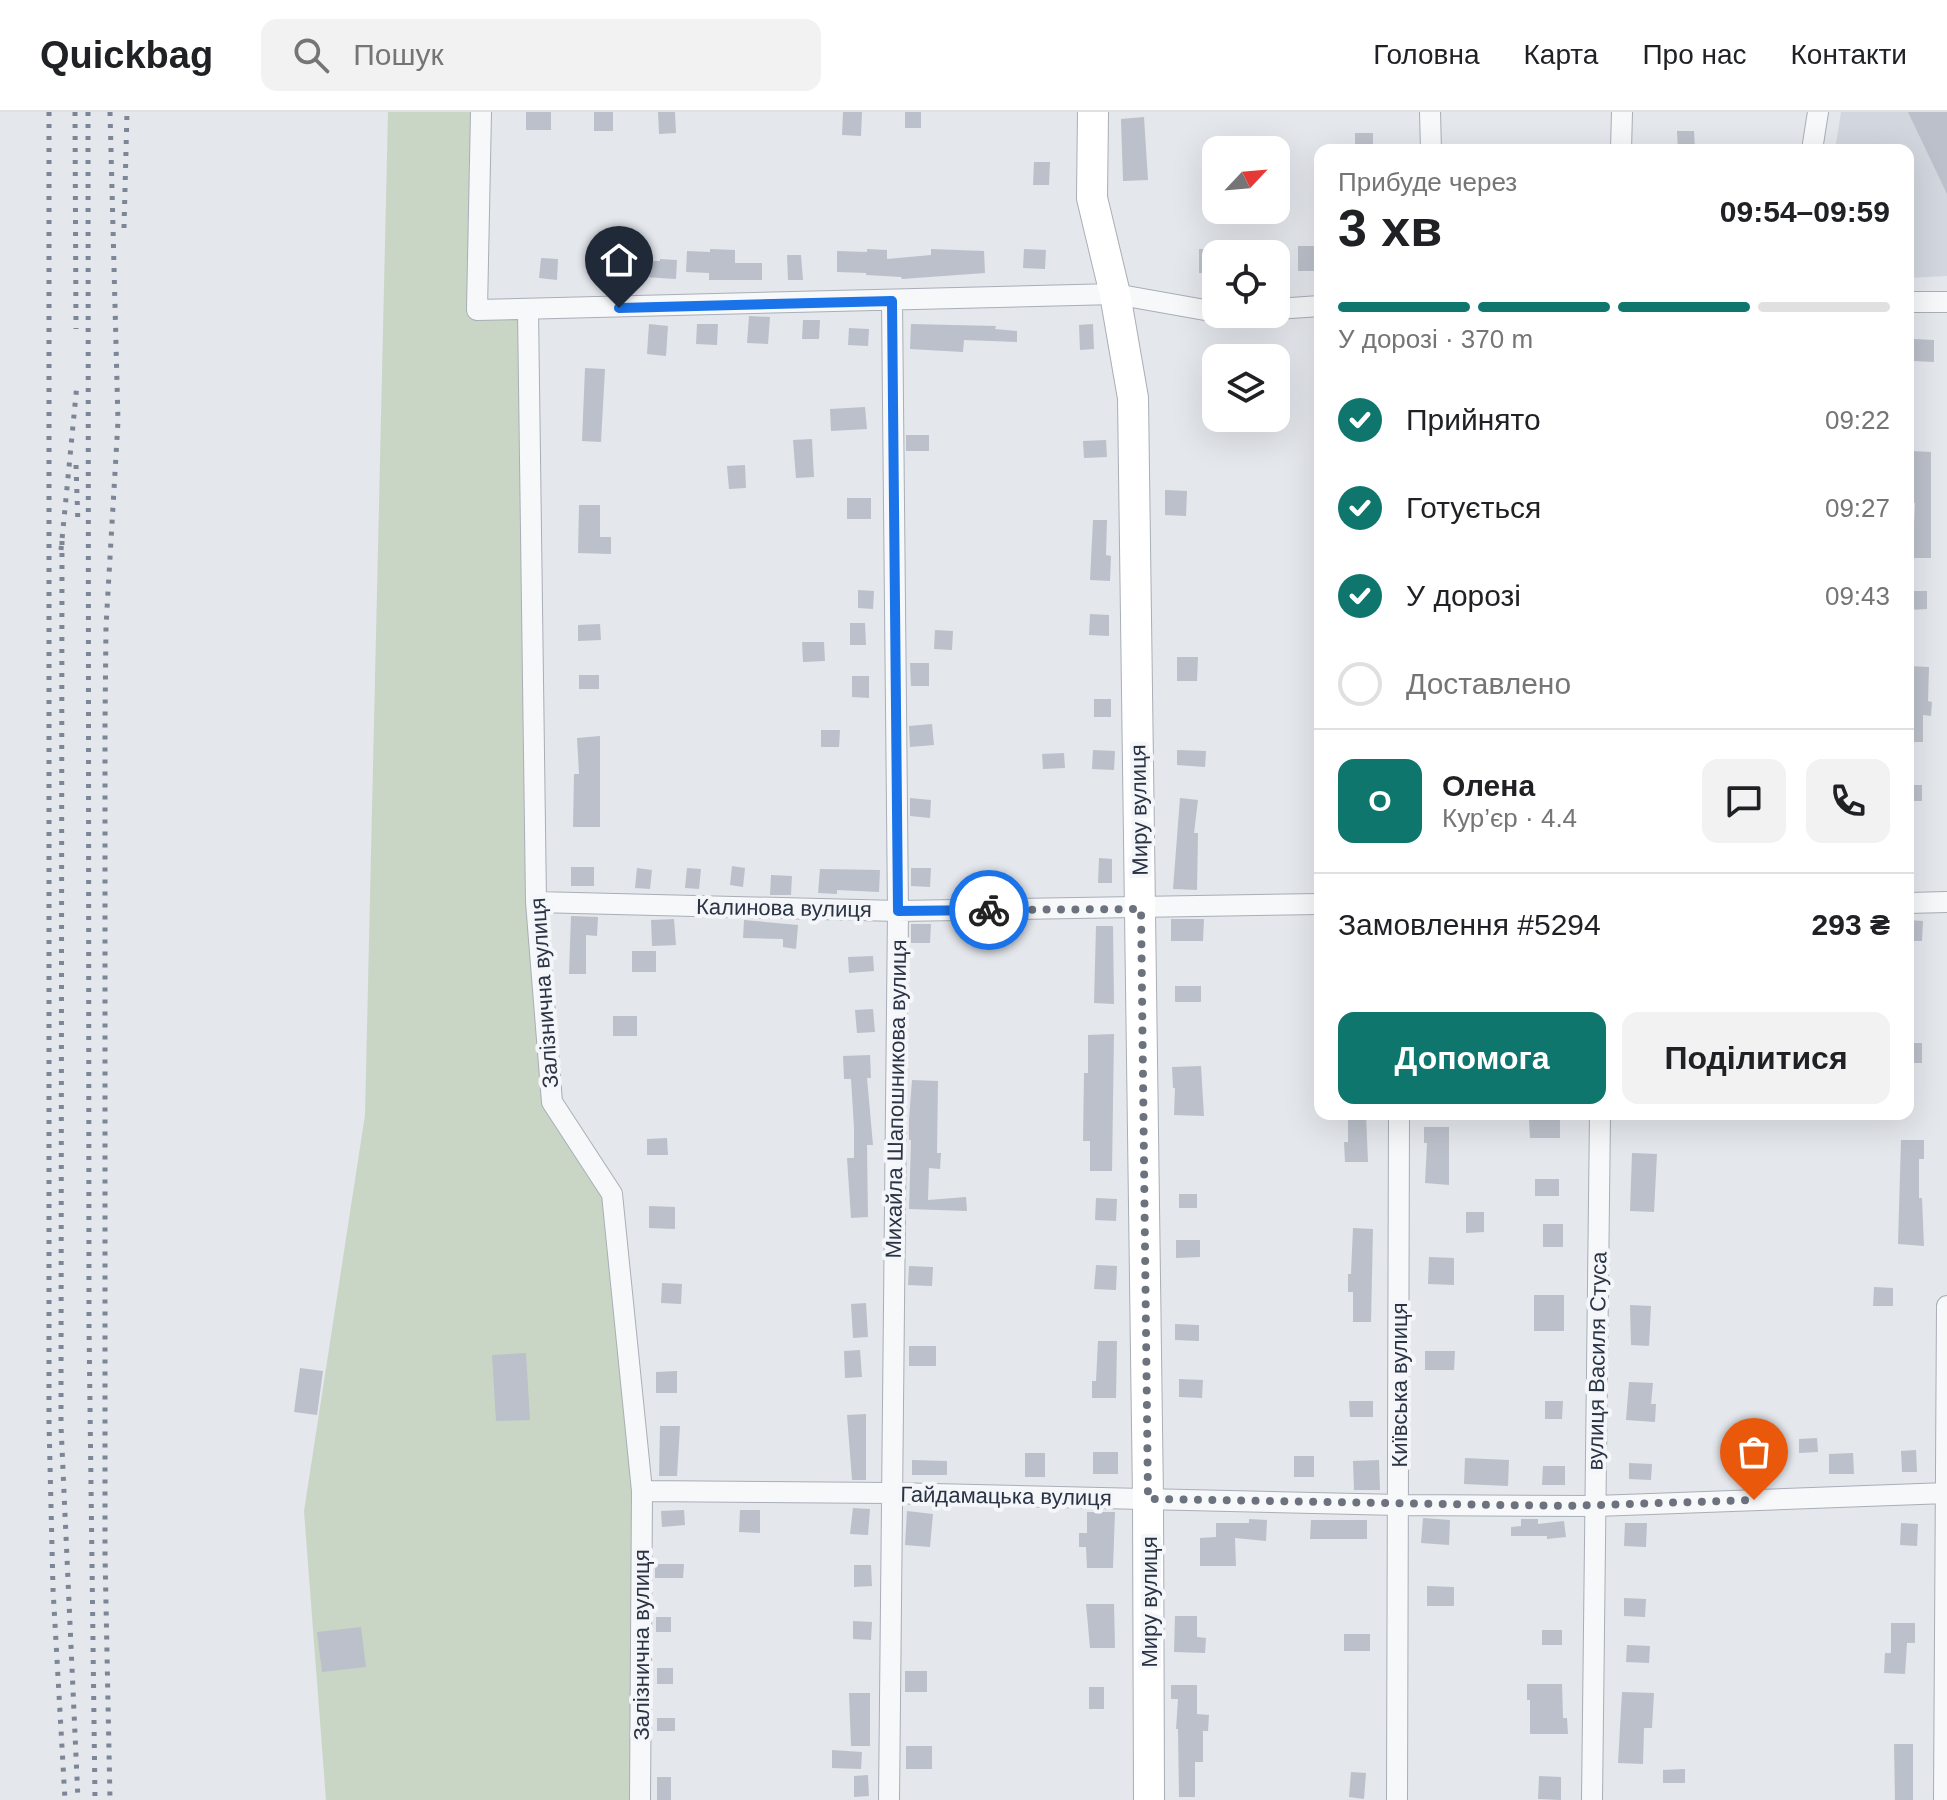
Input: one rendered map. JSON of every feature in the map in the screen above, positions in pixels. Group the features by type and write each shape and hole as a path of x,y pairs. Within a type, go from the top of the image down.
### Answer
{"main road":[{"name":"Миру вулиця","path":"1093,112 1092,198 1115,294 1133,398 1148,1499 1149,1800"}],"street":[{"path":"481,112 477,310 1115,294 1202,310"},
{"path":"1430,112 1431,144"},
{"path":"1621,144 1622,112"},
{"path":"1813,144 1818,112"},
{"name":"Михайла Шапошникова вулиця","path":"889,1800 898,911 892,301"},
{"path":"1914,302 1947,302"},
{"path":"1290,308 1314,306"},
{"name":"Залізнична вулиця","path":"528,310 536,902 552,1102 612,1194 642,1491 640,1800"},
{"name":"Калинова вулиця","path":"536,902 898,911 1314,904"},
{"path":"1914,903 1947,902"},
{"name":"Київська вулиця","path":"1397,1800 1399,1120"},
{"name":"вулиця Василя Стуса","path":"1592,1800 1600,1120"},
{"path":"1944,1800 1947,1306"},
{"name":"Гайдамацька вулиця","path":"642,1491 1596,1506 1946,1493"}],"shaded area":[{"path":"1841,112 1947,112 1947,276 1914,278 1914,144 1836,144"}],"green space":[{"path":"388,112 481,112 477,310 528,310 552,1102 612,1194 642,1491 640,1800 326,1800 304,1511 365,1115"}],"building":[{"path":"526,112 551,112 551,130 526,130"},
{"path":"594,112 613,112 613,131 594,131"},
{"path":"658,112 675,112 676,133 659,134"},
{"path":"843,112 862,112 861,136 842,135"},
{"path":"905,112 921,112 921,128 905,128"},
{"path":"1908,112 1947,112 1947,194"},
{"path":"1144,117 1148,180 1123,181 1121,119"},
{"path":"1677,131 1694,131 1695,144 1678,144"},
{"path":"1355,133 1373,133 1373,144 1355,144"},
{"path":"1034,162 1050,162 1049,185 1033,185"},
{"path":"1298,246 1314,246 1314,271 1298,271"},
{"path":"710,249 735,250 735,263 762,263 762,280 709,280 709,273 686,272 687,251 710,252"},
{"path":"867,249 887,250 887,259 931,255 931,249 984,251 985,273 902,279 837,272 837,251 867,252"},
{"path":"1024,249 1046,250 1045,269 1023,268"},
{"path":"1199,249 1202,249 1202,273 1199,273"},
{"path":"787,255 801,255 803,280 788,280"},
{"path":"541,258 558,259 557,280 539,278"},
{"path":"677,260 676,279 644,277 644,282 623,282 623,261"},
{"path":"749,316 770,317 768,344 747,343"},
{"path":"803,320 820,320 819,339 802,339"},
{"path":"649,324 668,326 666,356 647,354"},
{"path":"697,324 718,324 717,345 696,344"},
{"path":"911,324 996,326 995,329 1017,331 1017,342 964,340 963,352 910,349"},
{"path":"1093,324 1094,349 1080,350 1079,325"},
{"path":"849,328 869,329 868,346 848,345"},
{"path":"1914,339 1934,340 1934,362 1914,361"},
{"path":"585,368 605,369 601,442 582,441"},
{"path":"865,407 867,429 831,431 830,409"},
{"path":"906,435 929,435 929,451 906,451"},
{"path":"812,439 814,477 796,478 793,440"},
{"path":"1106,440 1107,457 1084,458 1083,441"},
{"path":"1914,451 1931,452 1931,558 1914,558"},
{"path":"745,465 746,488 729,489 727,466"},
{"path":"1165,490 1187,491 1186,516 1165,515"},
{"path":"847,498 871,498 871,519 847,519"},
{"path":"579,505 600,505 600,537 611,537 611,554 578,553"},
{"path":"1093,520 1107,520 1106,555 1111,556 1110,581 1090,580"},
{"path":"858,590 874,591 873,609 858,608"},
{"path":"1914,591 1927,591 1927,609 1914,610"},
{"path":"1090,614 1109,615 1109,636 1089,635"},
{"path":"850,623 865,623 866,645 850,645"},
{"path":"600,624 601,640 578,641 578,625"},
{"path":"935,630 953,631 952,650 934,649"},
{"path":"802,642 824,642 825,661 803,662"},
{"path":"1177,657 1198,657 1197,681 1177,681"},
{"path":"910,663 929,663 929,686 911,686"},
{"path":"1914,666 1929,667 1931,716 1923,715 1923,742 1914,742"},
{"path":"579,675 599,675 599,689 579,689"},
{"path":"852,676 869,676 869,698 852,697"},
{"path":"1094,699 1111,699 1111,717 1094,717"},
{"path":"932,724 934,745 910,747 909,726"},
{"path":"821,730 840,730 839,747 821,747"},
{"path":"600,736 600,827 573,827 574,774 579,774 577,738"},
{"path":"1093,750 1115,751 1114,770 1092,769"},
{"path":"1177,750 1206,751 1205,767 1177,765"},
{"path":"1064,753 1065,768 1043,769 1042,754"},
{"path":"1914,785 1922,785 1922,801 1914,801"},
{"path":"910,798 931,800 930,818 910,816"},
{"path":"1180,798 1198,800 1194,833 1198,833 1197,890 1173,889"},
{"path":"1099,858 1112,859 1112,883 1098,883"},
{"path":"732,866 745,868 743,887 730,885"},
{"path":"571,867 594,867 594,886 571,886"},
{"path":"637,868 652,870 650,889 635,888"},
{"path":"687,868 701,869 699,889 685,888"},
{"path":"911,868 931,868 930,887 911,886"},
{"path":"820,869 880,870 879,892 837,890 837,894 818,893"},
{"path":"771,875 792,876 791,895 770,895"},
{"path":"571,916 598,917 597,936 586,935 586,974 569,974"},
{"path":"674,919 676,945 652,946 651,920"},
{"path":"1171,919 1204,919 1203,941 1171,941"},
{"path":"744,920 798,925 796,949 783,947 783,939 743,938"},
{"path":"1914,920 1923,921 1922,941 1914,941"},
{"path":"989,922 1009,922 1008,945 989,945"},
{"path":"911,924 931,924 930,943 911,943"},
{"path":"1096,926 1113,926 1114,1004 1094,1003"},
{"path":"632,951 656,951 656,972 632,972"},
{"path":"873,956 874,971 849,973 848,957"},
{"path":"1175,986 1201,986 1201,1002 1175,1002"},
{"path":"873,1009 875,1032 857,1033 855,1010"},
{"path":"613,1016 637,1016 637,1036 613,1036"},
{"path":"1114,1034 1112,1171 1090,1171 1090,1141 1083,1141 1088,1035"},
{"path":"1914,1043 1922,1043 1922,1063 1914,1063"},
{"path":"870,1055 871,1078 867,1078 873,1145 867,1145 868,1217 851,1218 847,1158 854,1158 854,1128 851,1079 844,1079 843,1056"},
{"path":"1201,1066 1204,1116 1174,1115 1172,1067"},
{"path":"912,1080 938,1081 937,1153 941,1153 940,1169 929,1168 928,1200 966,1197 967,1211 909,1209"},
{"path":"1348,1120 1366,1120 1368,1162 1345,1162 1344,1142 1348,1142"},
{"path":"1529,1120 1560,1120 1560,1138 1530,1138"},
{"path":"1424,1127 1449,1127 1449,1185 1425,1183 1427,1143 1424,1143"},
{"path":"667,1138 668,1155 647,1155 647,1139"},
{"path":"1901,1140 1924,1140 1924,1159 1919,1159 1919,1198 1922,1198 1924,1246 1898,1244"},
{"path":"1632,1153 1657,1154 1654,1212 1630,1211"},
{"path":"1535,1179 1559,1179 1559,1196 1535,1196"},
{"path":"1179,1194 1197,1194 1197,1208 1179,1208"},
{"path":"1096,1198 1117,1199 1116,1221 1095,1220"},
{"path":"649,1206 675,1207 675,1229 649,1228"},
{"path":"1466,1212 1484,1212 1484,1232 1466,1233"},
{"path":"1543,1224 1563,1224 1563,1247 1543,1247"},
{"path":"1353,1228 1373,1229 1371,1322 1353,1322 1353,1292 1348,1292 1348,1274 1351,1274"},
{"path":"1176,1240 1200,1240 1200,1257 1176,1258"},
{"path":"1429,1257 1454,1258 1454,1285 1428,1284"},
{"path":"1096,1265 1117,1266 1116,1290 1094,1289"},
{"path":"909,1266 933,1267 932,1286 908,1285"},
{"path":"662,1283 682,1284 681,1304 661,1303"},
{"path":"1874,1287 1893,1288 1893,1306 1873,1306"},
{"path":"1534,1295 1564,1295 1564,1331 1534,1331"},
{"path":"866,1303 868,1337 853,1338 851,1304"},
{"path":"1630,1305 1651,1306 1649,1346 1631,1345"},
{"path":"1175,1324 1199,1325 1199,1341 1175,1340"},
{"path":"1098,1341 1117,1341 1116,1398 1092,1398"},
{"path":"909,1346 936,1346 936,1366 909,1366"},
{"path":"860,1350 862,1377 845,1378 844,1351"},
{"path":"1425,1351 1455,1351 1454,1370 1425,1370"},
{"path":"526,1353 530,1420 496,1421 492,1355"},
{"path":"300,1368 323,1371 317,1415 294,1412"},
{"path":"677,1371 677,1393 656,1393 656,1372"},
{"path":"1179,1379 1203,1380 1202,1398 1179,1397"},
{"path":"1629,1382 1653,1383 1651,1404 1656,1404 1655,1422 1626,1420"},
{"path":"1349,1401 1373,1401 1373,1417 1350,1417"},
{"path":"1545,1401 1563,1401 1562,1419 1545,1419"},
{"path":"866,1414 866,1480 852,1480 847,1415"},
{"path":"660,1426 680,1426 677,1476 659,1476"},
{"path":"1817,1438 1818,1452 1799,1453 1799,1439"},
{"path":"1916,1450 1917,1472 1902,1472 1901,1451"},
{"path":"1093,1452 1118,1452 1118,1474 1093,1474"},
{"path":"1025,1453 1045,1453 1045,1477 1025,1477"},
{"path":"1853,1453 1854,1474 1829,1474 1829,1454"},
{"path":"1294,1456 1314,1456 1314,1477 1294,1477"},
{"path":"1465,1458 1509,1460 1508,1486 1464,1484"},
{"path":"912,1460 947,1461 947,1475 912,1475"},
{"path":"1379,1460 1380,1490 1354,1490 1353,1461"},
{"path":"1629,1463 1652,1464 1651,1480 1629,1479"},
{"path":"1543,1466 1565,1466 1565,1485 1542,1485"},
{"path":"853,1508 870,1509 868,1535 850,1534"},
{"path":"684,1510 685,1525 662,1527 661,1511"},
{"path":"740,1510 760,1510 760,1533 739,1532"},
{"path":"907,1511 933,1514 930,1547 905,1545"},
{"path":"1087,1512 1115,1512 1113,1568 1087,1568 1086,1547 1079,1547 1079,1533 1087,1533"},
{"path":"1423,1518 1450,1520 1449,1545 1421,1543"},
{"path":"1249,1519 1267,1520 1266,1541 1235,1538 1236,1566 1200,1566 1200,1538 1216,1537 1216,1523 1249,1523"},
{"path":"1521,1519 1538,1519 1538,1524 1564,1521 1566,1537 1511,1536 1511,1527 1521,1526"},
{"path":"1311,1520 1367,1520 1367,1539 1310,1539"},
{"path":"1625,1523 1647,1523 1646,1547 1624,1546"},
{"path":"1901,1523 1918,1524 1917,1546 1900,1545"},
{"path":"655,1564 684,1564 683,1578 655,1578"},
{"path":"854,1565 871,1565 872,1586 854,1587"},
{"path":"1427,1586 1454,1587 1454,1606 1427,1606"},
{"path":"1624,1598 1646,1599 1645,1617 1624,1616"},
{"path":"1086,1604 1114,1604 1115,1648 1090,1648"},
{"path":"1175,1616 1197,1616 1197,1637 1206,1638 1205,1653 1174,1652"},
{"path":"656,1617 671,1617 671,1632 656,1632"},
{"path":"853,1621 872,1622 871,1640 853,1639"},
{"path":"1891,1623 1915,1623 1915,1643 1907,1643 1905,1674 1884,1673 1885,1653 1891,1653"},
{"path":"361,1627 366,1667 322,1672 317,1632"},
{"path":"1542,1630 1562,1630 1562,1645 1542,1645"},
{"path":"1344,1634 1370,1634 1370,1651 1344,1651"},
{"path":"1627,1645 1650,1646 1649,1663 1626,1662"},
{"path":"657,1668 673,1668 673,1684 657,1684"},
{"path":"905,1671 927,1671 927,1692 905,1692"},
{"path":"1527,1684 1562,1684 1563,1718 1567,1718 1568,1734 1530,1734"},
{"path":"1171,1685 1197,1685 1197,1714 1209,1715 1208,1731 1203,1731 1203,1762 1195,1762 1195,1797 1179,1797 1178,1699 1171,1699"},
{"path":"1089,1687 1104,1687 1104,1709 1089,1709"},
{"path":"1622,1692 1654,1693 1652,1728 1644,1728 1643,1764 1618,1763"},
{"path":"849,1693 870,1693 870,1746 851,1746"},
{"path":"657,1718 675,1718 675,1731 657,1731"},
{"path":"1894,1744 1913,1744 1913,1800 1895,1800"},
{"path":"906,1746 932,1746 932,1769 906,1769"},
{"path":"832,1750 862,1752 861,1769 832,1768"},
{"path":"1685,1769 1685,1783 1663,1783 1663,1770"},
{"path":"1351,1772 1366,1773 1364,1799 1349,1797"},
{"path":"868,1775 869,1796 854,1797 854,1776"},
{"path":"1539,1776 1561,1777 1561,1800 1538,1799"},
{"path":"657,1777 671,1777 671,1800 657,1800"}],"railway":[{"path":"49,112 49,1423 53,1589 65,1800"},
{"path":"75,112 76,329"},
{"path":"88,112 89,1327 95,1800"},
{"path":"110,112 118,421 106,626 105,723 105,1555 110,1800"},
{"path":"124,228 127,112"},
{"path":"61,550 77,384"},
{"path":"76,465 78,525"},
{"path":"62,541 61,1426 78,1800"}],"way so far":[{"path":"989,910 1141,909 1148,1499 1567,1506 1754,1500"}],"route":[{"path":"619,308 892,301 898,911 989,910"}]}
